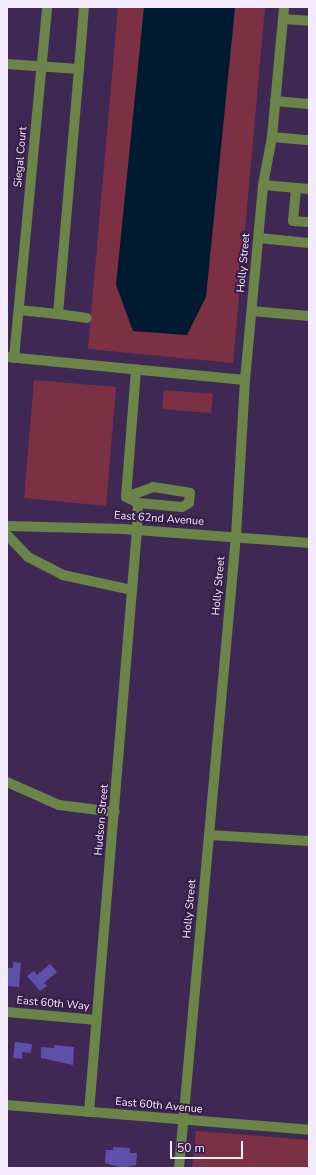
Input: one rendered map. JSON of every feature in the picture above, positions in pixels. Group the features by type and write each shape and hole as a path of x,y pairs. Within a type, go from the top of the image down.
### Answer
{"street":[{"name":"Siegal Court","path":"11,357 19,310 48,7"},
{"path":"58,314 84,7"},
{"name":"Holly Street","path":"179,1168 236,536 246,380 263,185 272,137 284,7"},
{"path":"283,19 309,21"},
{"path":"7,64 79,69"},
{"path":"275,101 309,104"},
{"path":"272,137 309,140"},
{"path":"263,185 309,189"},
{"path":"296,188 294,221 309,222"},
{"path":"259,238 309,243"},
{"path":"19,310 87,318"},
{"path":"252,311 309,316"},
{"path":"11,357 246,380"},
{"path":"126,497 136,369"},
{"path":"153,487 190,494 189,503 182,507 138,504 126,497 153,487"},
{"name":"Hudson Street","path":"90,1112 115,812 138,504"},
{"name":"East 62nd Avenue","path":"7,526 137,530 236,536 309,543"},
{"path":"7,535 28,557 62,574 132,590"},
{"path":"7,782 28,794 59,805 115,812"},
{"path":"209,835 309,841"},
{"name":"East 60th Way","path":"7,1012 97,1020"},
{"name":"East 60th Avenue","path":"7,1105 309,1130"}],"shaded area":[{"path":"118,7 265,7 233,363 88,349"},
{"path":"34,380 116,387 106,506 24,498"},
{"path":"164,390 213,394 211,413 162,409"},
{"path":"196,1131 309,1140 309,1168 192,1168"}],"water":[{"path":"144,7 235,8 206,297 187,335 133,331 116,285"}],"building":[{"path":"13,962 21,963 19,987 7,986 7,968 13,968"},
{"path":"50,964 57,972 44,983 47,986 40,991 27,976 34,971 37,975"},
{"path":"15,1042 32,1044 31,1053 22,1052 22,1059 13,1058"},
{"path":"54,1045 74,1047 73,1065 41,1058 41,1047 54,1048"},
{"path":"113,1147 130,1148 130,1153 137,1153 136,1165 122,1168 105,1163 106,1150 113,1150"}]}
